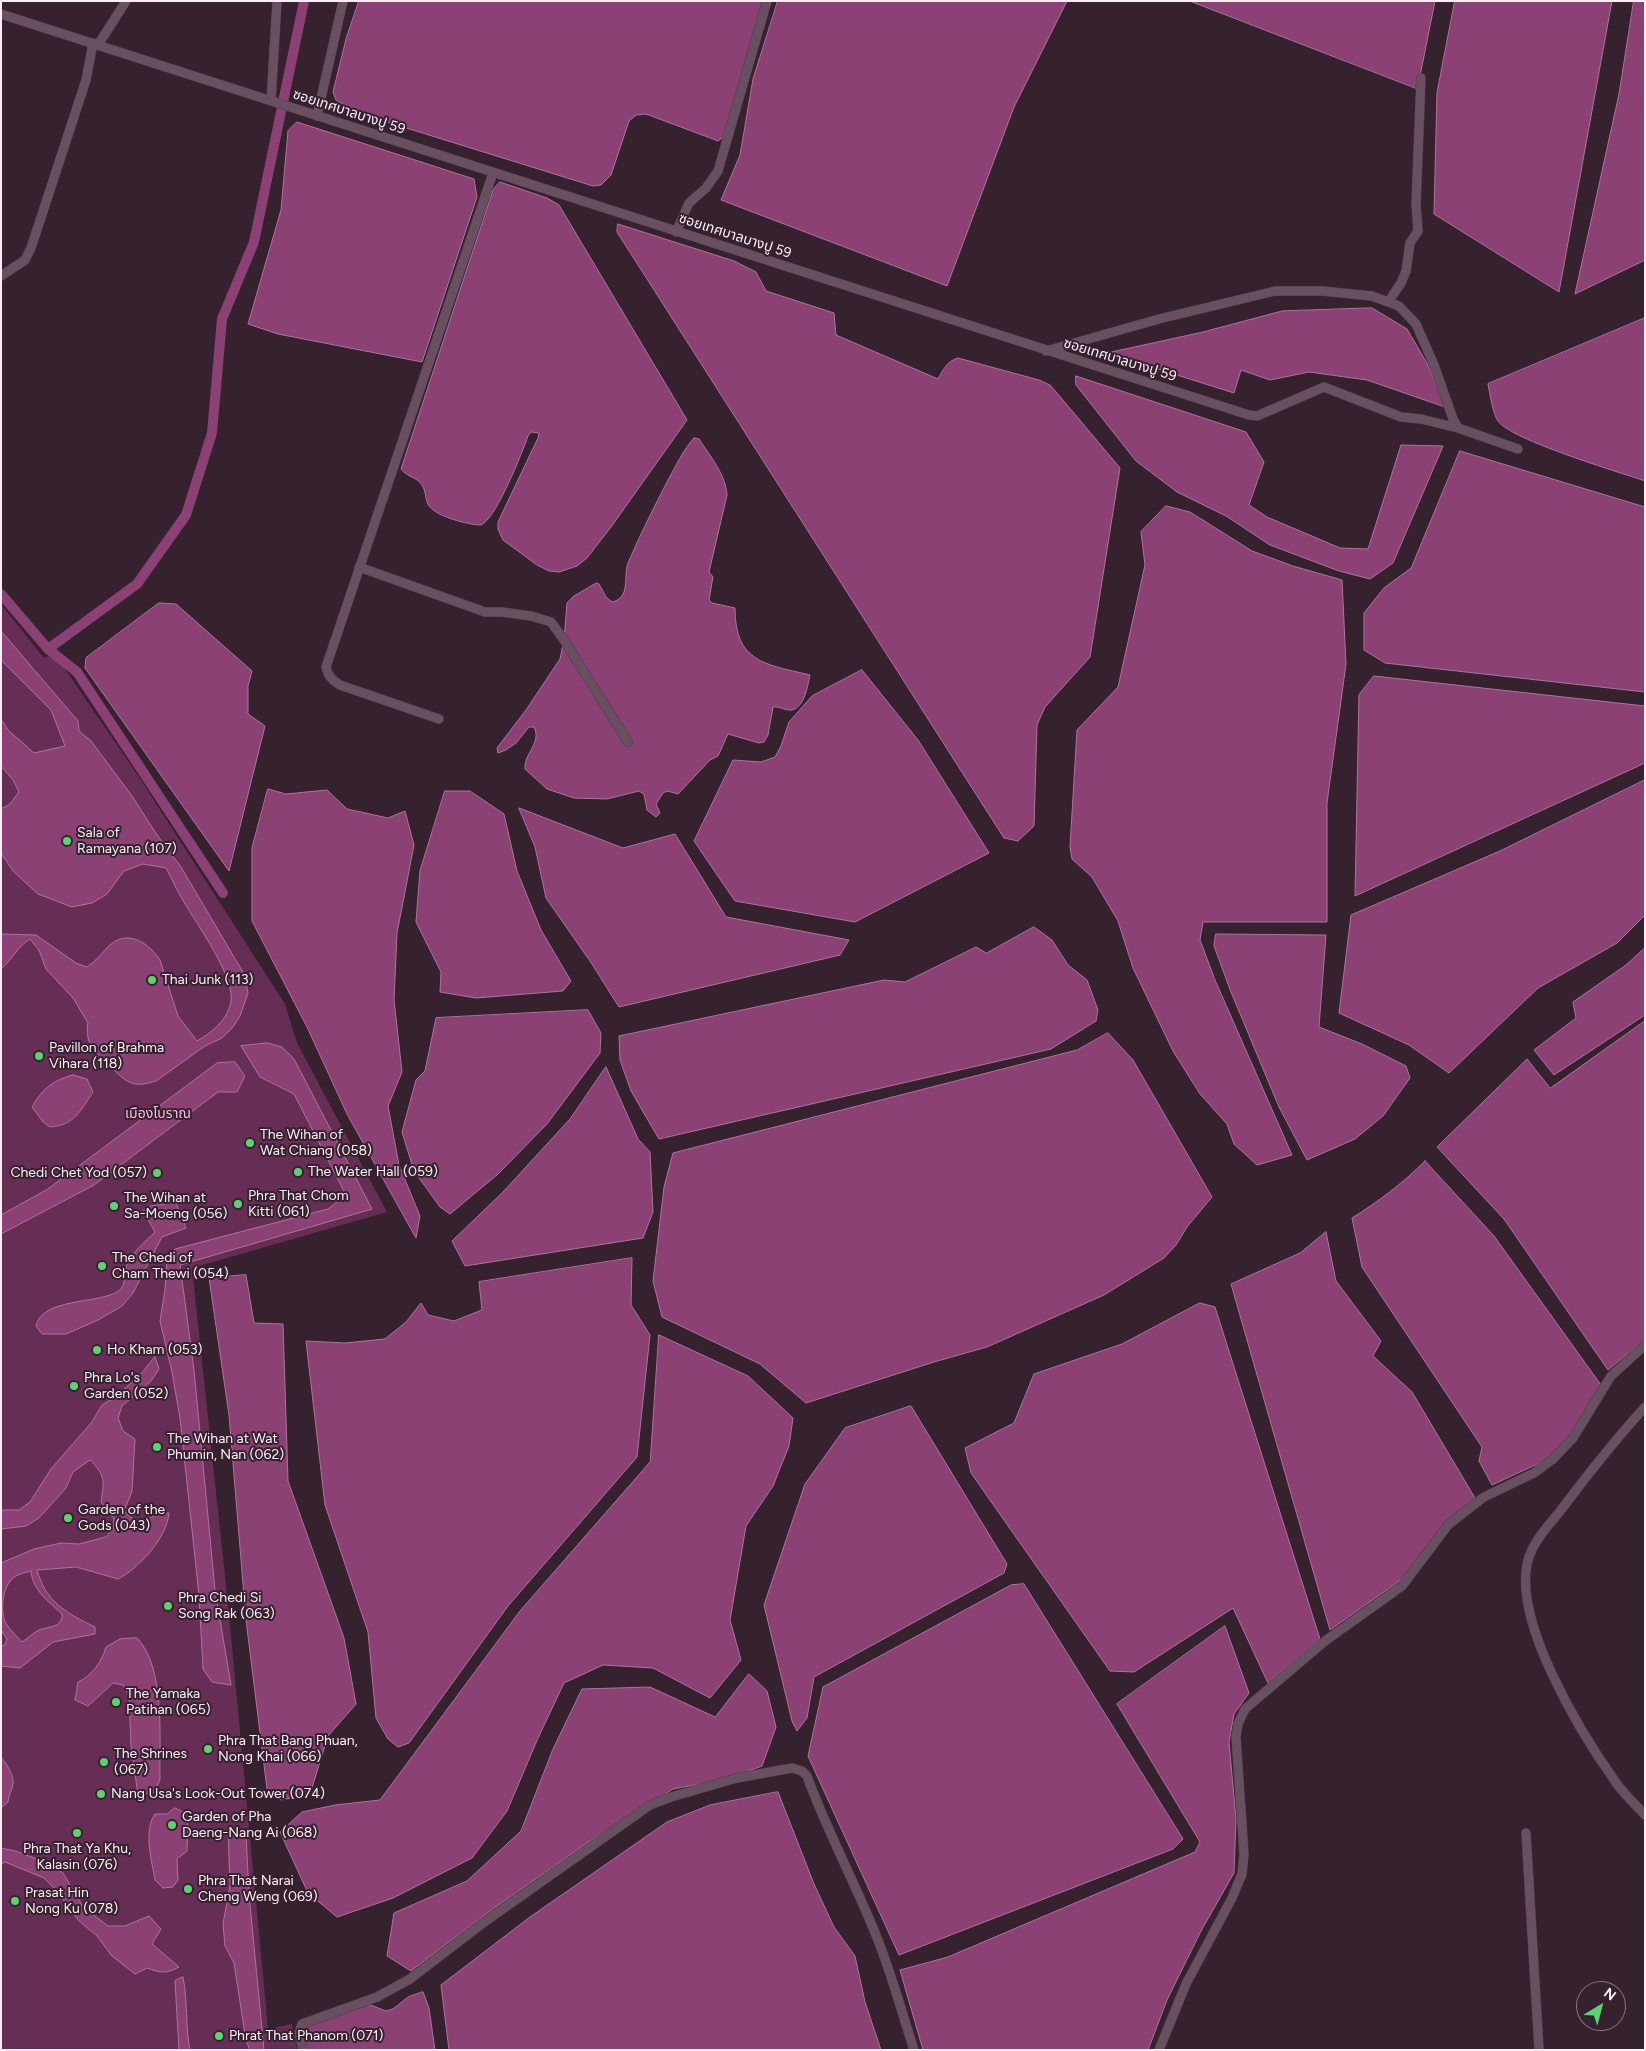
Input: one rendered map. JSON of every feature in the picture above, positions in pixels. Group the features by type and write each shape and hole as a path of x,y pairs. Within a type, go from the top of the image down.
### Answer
{"street":[{"path":"1,276 25,260 31,248 96,44 126,1"},
{"path":"274,102 277,1"},
{"path":"317,116 343,1"},
{"path":"676,232 689,203 706,188 718,171 767,1"},
{"name":"ซอยเทศบาลบางปู 59","path":"1,14 1249,415 1257,416 1324,387 1401,417 1420,418 1458,428 1518,449"},
{"path":"1389,302 1406,271 1410,243 1418,231 1416,205 1421,78"},
{"path":"439,718 340,685 328,674 328,659 492,173"},
{"path":"1046,351 1159,319 1275,291 1353,293 1389,302 1407,312 1416,324 1458,428"},
{"path":"360,567 485,612 531,616 551,622 628,742"},
{"path":"1159,2050 1186,1984 1232,1898 1242,1874 1244,1854 1236,1737 1238,1724 1245,1709 1325,1641 1402,1586 1448,1525 1484,1497 1534,1473 1553,1459 1573,1438 1611,1376 1645,1345"},
{"path":"1645,1407 1604,1453 1541,1536 1529,1556 1525,1582 1530,1617 1544,1658 1584,1730 1618,1784 1645,1815"},
{"path":"303,2050 300,2033 302,2024 377,1997 410,1979 490,1918 650,1806 671,1796 738,1778 792,1768 802,1771 807,1776 822,1816 872,1924 888,1965 914,2050"},
{"path":"1526,1833 1539,2050"}],"green space":[{"name":"เมืองโบราณ","path":"1,604 43,657 56,656 139,777 285,1004 297,1043 387,1212 192,1268 228,1604 268,2029 292,2024 297,2050 1,2050"}],"shaded area":[{"path":"359,1 765,1 725,136 718,141 646,114 636,115 629,121 611,175 601,185 593,186 358,113 336,100 333,92 346,39"},
{"path":"778,1 1067,1 1014,107 947,286 721,200 740,155 753,79"},
{"path":"1190,1 1435,1 1418,86 1416,88"},
{"path":"1455,1 1612,1 1559,292 1434,214 1437,93"},
{"path":"1634,1 1645,1 1645,260 1575,294 1619,94"},
{"path":"297,122 474,179 477,197 422,362 278,334 248,324 281,210 288,131"},
{"path":"500,182 547,198 559,205 687,420 587,558 577,566 559,572 549,571 537,565 503,540 498,529 498,522 539,433 531,432 528,436 501,499 494,511 481,525 460,522 444,516 431,508 420,482 401,469 493,190"},
{"path":"618,224 734,261 756,272 766,291 834,313 836,335 938,379 948,364 958,358 1039,380 1050,385 1120,468 1090,657 1045,707 1037,725 1034,826 1018,841 1004,838 617,232"},
{"path":"1372,308 1407,329 1428,365 1445,407 1367,380 1309,372 1270,380 1241,370 1234,393 1107,353 1203,332 1282,311"},
{"path":"1645,318 1645,481 1543,446 1507,429 1498,421 1493,409 1488,384"},
{"path":"1076,376 1246,432 1264,462 1249,505 1267,517 1340,548 1368,549 1401,445 1443,446 1393,563 1370,579 1339,571 1270,545 1226,516 1177,492 1136,461 1076,385"},
{"path":"694,438 699,439 717,466 724,480 727,495 709,572 713,577 709,600 712,603 735,608 736,626 740,640 755,658 766,663 810,675 805,695 800,705 792,710 773,707 768,735 764,742 759,743 728,734 718,756 710,760 678,794 667,791 663,793 656,804 660,813 656,817 647,810 644,794 639,791 607,799 574,798 547,789 525,769 525,763 536,738 534,727 529,727 516,743 506,750 498,753 497,748 526,710 560,659 564,640 567,603 574,596 596,583 599,584 606,597 612,602 622,596 628,563 637,542 677,464"},
{"path":"1460,451 1645,507 1645,692 1385,663 1364,650 1364,613 1384,588 1411,568"},
{"path":"1166,506 1190,512 1252,551 1293,566 1342,580 1346,664 1327,803 1327,922 1203,922 1200,940 1215,980 1292,1155 1257,1165 1234,1144 1227,1124 1200,1094 1173,1051 1133,968 1118,921 1092,877 1072,859 1070,847 1077,730 1118,687 1145,565 1141,532"},
{"path":"159,603 176,604 252,671 248,686 248,714 265,726 229,871 85,668 86,658"},
{"path":"1,631 78,721 79,731 91,741 132,796 157,835 181,867 244,974 248,993 240,1016 233,1027 222,1038 205,1046 156,1081 141,1084 129,1082 97,1055 88,1038 88,1023 73,998 46,969 39,950 30,939 22,945 1,969 1,934 36,935 76,963 87,967 117,940 131,938 150,948 160,960 178,1016 197,1041 213,1030 222,1020 231,1002 231,991 221,965 181,898 166,868 143,864 124,871 107,894 92,903 72,907 38,894 13,871 1,853 1,809 10,804 19,792 13,780 1,766 1,719 8,730 34,753 65,746 51,710 1,660"},
{"path":"862,670 918,740 989,853 855,922 735,901 694,841 733,760 761,762 775,757 789,722 812,696"},
{"path":"1374,676 1645,706 1645,763 1355,896 1359,695"},
{"path":"1645,780 1645,915 1617,943 1538,988 1449,1073 1409,1045 1339,1013 1351,915 1500,851"},
{"path":"268,789 286,794 327,790 347,809 388,818 405,811 414,845 397,933 394,1000 402,1072 388,1106 399,1165 420,1216 416,1238 347,1114 307,1027 252,921 252,848"},
{"path":"445,791 470,791 504,814 517,871 541,930 571,981 563,991 476,998 440,992 441,972 416,922 420,871"},
{"path":"519,808 623,848 675,834 726,917 849,940 840,955 619,1007 546,898 535,847"},
{"path":"1034,927 1052,940 1068,965 1087,980 1098,1010 1096,1021 1051,1049 659,1139 631,1091 620,1060 619,1036 884,980 905,982 976,947 986,953"},
{"path":"1216,934 1326,935 1319,1027 1362,1044 1406,1066 1410,1078 1383,1116 1355,1139 1307,1160 1279,1107 1231,992 1214,946"},
{"path":"1645,948 1645,1015 1554,1075 1534,1050 1576,1018 1573,1002 1626,965"},
{"path":"588,1010 601,1033 600,1053 547,1124 498,1174 450,1214 440,1207 414,1171 402,1132 416,1080 425,1071 436,1018"},
{"path":"1645,1021 1645,1339 1608,1370 1504,1219 1437,1147 1527,1059 1550,1088"},
{"path":"1108,1033 1133,1060 1212,1197 1164,1258 1104,1295 987,1347 806,1403 760,1364 662,1317 653,1281 664,1187 673,1153 1077,1050"},
{"path":"268,1043 282,1047 294,1059 372,1209 180,1265 194,1370 215,1590 231,1685 212,1682 203,1669 199,1595 180,1418 160,1321 165,1290 167,1257 175,1249 328,1209 346,1195 294,1094 260,1077 241,1046"},
{"path":"235,1062 245,1076 237,1092 218,1092 94,1185 1,1234 1,1215 48,1189 217,1063"},
{"path":"606,1067 638,1139 650,1152 653,1212 643,1238 465,1266 452,1241 503,1192 570,1119"},
{"path":"73,1075 87,1079 93,1092 76,1116 58,1126 50,1127 43,1122 32,1107 49,1086"},
{"path":"1425,1161 1494,1236 1601,1385 1571,1436 1544,1461 1492,1485 1479,1461 1482,1447 1362,1267 1352,1218 1390,1192"},
{"path":"176,1203 186,1228 162,1237 133,1293 122,1306 98,1320 66,1334 42,1334 36,1326 40,1317 48,1311 59,1306 108,1296 117,1292 124,1283 129,1260 139,1247 155,1232 143,1211 151,1206"},
{"path":"1326,1232 1336,1281 1381,1341 1373,1356 1412,1392 1475,1498 1449,1522 1405,1577 1330,1630 1231,1284 1300,1253"},
{"path":"632,1258 631,1305 650,1335 637,1457 508,1606 409,1743 398,1747 388,1739 376,1718 368,1632 325,1505 306,1341 345,1343 385,1339 406,1322 421,1303 428,1315 454,1321 482,1310 479,1282"},
{"path":"246,1275 254,1323 283,1324 288,1481 344,1638 356,1704 328,1736 310,1794 281,1800 267,1789 246,1620 229,1415 209,1278"},
{"path":"1200,1303 1215,1307 1320,1639 1268,1683 1233,1608 1134,1672 1110,1671 971,1473 965,1448 1014,1423 1034,1374 1122,1344"},
{"path":"659,1335 748,1376 793,1418 789,1446 773,1486 746,1526 730,1620 741,1660 710,1698 653,1668 603,1665 564,1683 507,1811 472,1858 393,1898 337,1917 308,1893 280,1832 302,1812 335,1805 380,1800 520,1611 650,1462"},
{"path":"155,1357 159,1369 151,1381 122,1406 118,1418 123,1431 135,1439 132,1491 124,1511 136,1520 146,1520 169,1513 163,1532 158,1542 143,1560 135,1568 118,1579 76,1567 37,1570 46,1590 58,1605 75,1617 95,1627 95,1634 53,1642 20,1668 1,1666 1,1646 5,1645 7,1639 1,1630 1,1563 34,1549 61,1543 79,1544 106,1537 113,1529 114,1519 101,1502 103,1479 99,1470 90,1460 73,1472 66,1488 39,1518 26,1526 1,1529 1,1510 19,1510 30,1502 51,1469 92,1422 102,1405 114,1398 141,1374","holes":["31,1571 32,1578 42,1595 62,1614 62,1619 55,1626 39,1630 22,1642 6,1624 3,1613 3,1600 6,1588 14,1577"]},
{"path":"911,1406 1007,1564 1004,1573 814,1677 807,1718 797,1731 792,1721 764,1605 805,1484 845,1428"},
{"path":"1024,1584 1183,1839 1173,1849 899,1955 808,1756 823,1687 1011,1585"},
{"path":"1225,1626 1249,1693 1234,1714 1229,1742 1236,1819 1234,1873 1201,1931 1167,2000 1148,2050 923,2050 900,1970 948,1957 1195,1852 1200,1842 1117,1704"},
{"path":"137,1638 146,1651 153,1667 157,1685 160,1725 160,1779 155,1792 138,1795 131,1745 129,1696 123,1685 113,1683 88,1706 75,1700 78,1682 96,1668 106,1647 120,1639"},
{"path":"749,1674 767,1691 776,1727 762,1766 726,1779 673,1789 587,1843 490,1911 411,1971 387,1956 394,1913 467,1881 521,1831 553,1749 582,1689 650,1687 715,1717"},
{"path":"1,1757 9,1769 13,1780 8,1802 2,1807"},
{"path":"778,1792 814,1884 834,1927 855,1956 865,2002 881,2050 449,2050 441,1985 530,1917 667,1822 710,1805"},
{"path":"175,1808 188,1814 187,1851 177,1859 178,1880 173,1887 163,1888 155,1880 149,1846 151,1821 155,1814 167,1814"},
{"path":"237,1828 246,1834 249,1894 264,2050 250,2050 246,2041 234,1963 225,1946 223,1924 230,1885 228,1830"},
{"path":"1,1848 48,1863 63,1873 83,1907 108,1926 125,1926 149,1916 161,1929 152,1944 179,1967 163,1972 147,1968 135,1974 112,1956 97,1936 78,1920 56,1890 44,1878 5,1862 1,1864"},
{"path":"183,1977 190,2050 179,2050 175,1981"},
{"path":"423,1992 429,2008 435,2050 305,2050 301,2026 368,2004 386,2011 393,2009 408,1997"}],"waterway":[{"path":"48,649 137,584 186,515 212,433 222,319 254,242 304,1"},
{"path":"1,594 48,649 77,672 223,893"}],"place":[{"name":"Sala of Ramayana (107)","path":"67,841"},
{"name":"Thai Junk (113)","path":"152,980"},
{"name":"Pavillon of Brahma Vihara (118)","path":"39,1056"},
{"name":"The Wihan of Wat Chiang (058)","path":"250,1143"},
{"name":"The Water Hall (059)","path":"298,1172"},
{"name":"Chedi Chet Yod (057)","path":"157,1173"},
{"name":"Phra That Chom Kitti (061)","path":"238,1204"},
{"name":"The Wihan at Sa-Moeng (056)","path":"114,1206"},
{"name":"The Chedi of Cham Thewi (054)","path":"102,1266"},
{"name":"Ho Kham (053)","path":"97,1350"},
{"name":"Phra Lo's Garden (052)","path":"74,1386"},
{"name":"The Wihan at Wat Phumin, Nan (062)","path":"157,1447"},
{"name":"Garden of the Gods (043)","path":"68,1518"},
{"name":"Phra Chedi Si Song Rak (063)","path":"168,1606"},
{"name":"The Yamaka Patihan (065)","path":"116,1702"},
{"name":"Phra That Bang Phuan, Nong Khai (066)","path":"208,1749"},
{"name":"The Shrines (067)","path":"104,1762"},
{"name":"Nang Usa's Look-Out Tower (074)","path":"101,1794"},
{"name":"Garden of Pha Daeng-Nang Ai (068)","path":"172,1825"},
{"name":"Phra That Ya Khu, Kalasin (076)","path":"77,1833"},
{"name":"Phra That Narai Cheng Weng (069)","path":"188,1889"},
{"name":"Prasat Hin Nong Ku (078)","path":"15,1901"},
{"name":"Phrat That Phanom (071)","path":"219,2036"}]}
